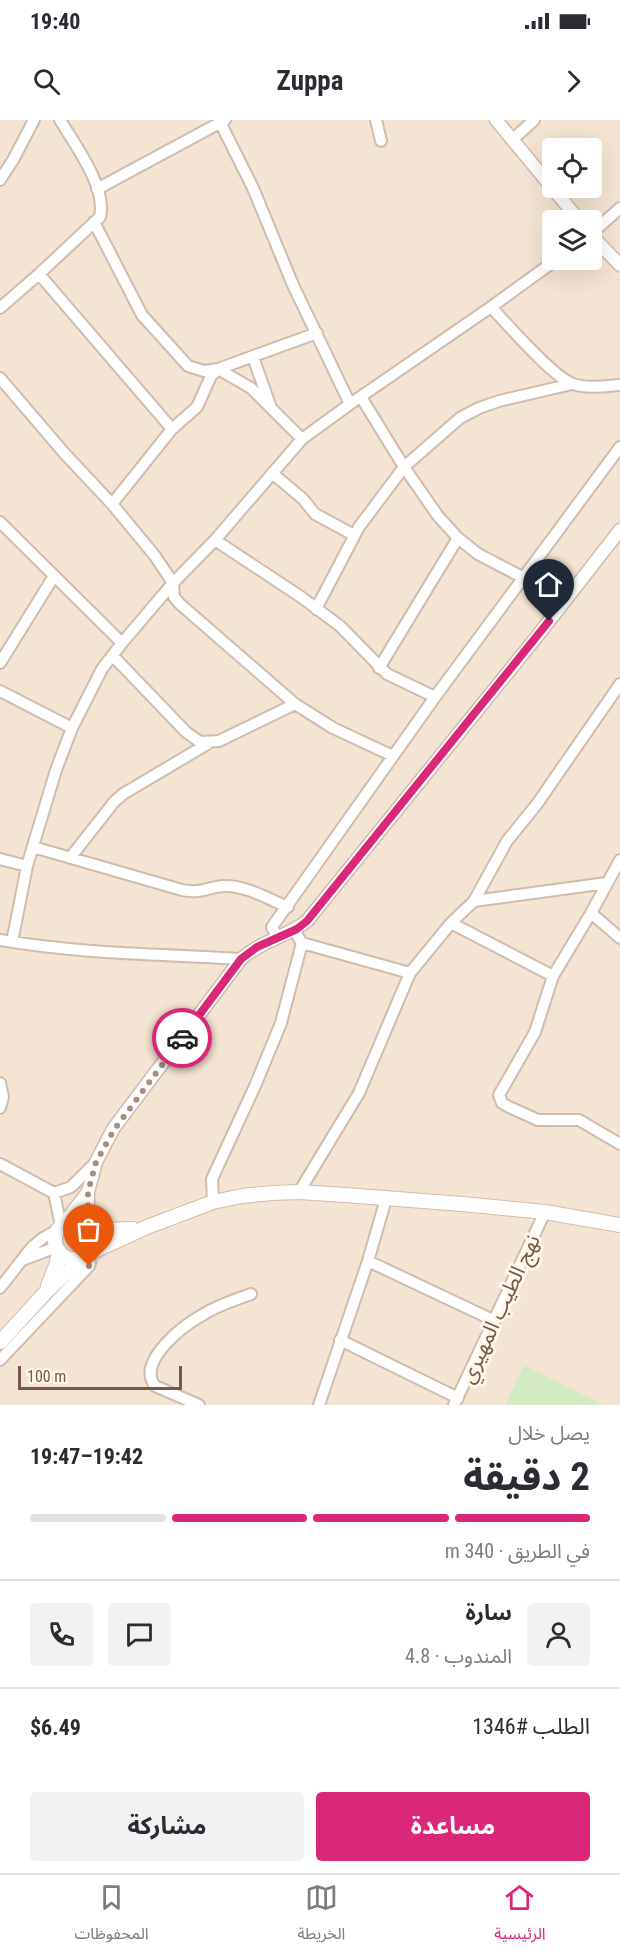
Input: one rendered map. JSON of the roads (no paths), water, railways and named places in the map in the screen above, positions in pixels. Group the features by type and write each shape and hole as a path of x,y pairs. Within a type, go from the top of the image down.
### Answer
{"main road":[{"path":"58,1249 70,1259 85,1256 147,1227 213,1202 242,1196 298,1192 545,1212 620,1225"},
{"path":"46,1292 57,1263 58,1249 55,1241 61,1226 77,1221 89,1227 121,1230 147,1227"},
{"path":"0,1342 46,1292 85,1256 93,1243 89,1227"}],"street":[{"path":"0,180 34,120"},
{"path":"0,308 100,217 102,205 92,175 60,120"},
{"path":"376,120 381,141"},
{"path":"496,120 571,210"},
{"path":"512,140 534,120"},
{"path":"97,189 222,121 253,188 293,285 350,404"},
{"path":"602,224 620,208"},
{"path":"94,222 142,315 188,366 204,371 218,369 317,333"},
{"path":"602,246 620,265"},
{"path":"12,942 27,867 56,770 72,728 102,669 122,643 172,583 214,540 302,440 542,270"},
{"path":"39,274 172,429"},
{"path":"491,307 555,372 572,384"},
{"path":"253,357 271,409"},
{"path":"218,369 251,388 302,440"},
{"path":"112,504 172,429 197,407 211,376 218,369"},
{"path":"0,378 155,556 172,583 174,597 180,604 295,704 333,728 393,756"},
{"path":"316,609 354,536 404,467 460,418 500,401 572,384 620,385"},
{"path":"361,397 404,467 438,516 458,538 478,554 522,578"},
{"path":"277,938 272,927 288,907 336,834 620,447"},
{"path":"272,473 303,500 315,514 354,536"},
{"path":"0,522 122,643"},
{"path":"89,1227 88,1192 96,1162 114,1130 241,959 257,947 294,930 307,921 620,530"},
{"path":"379,668 458,538"},
{"path":"214,540 340,626 387,674 435,697"},
{"path":"0,663 54,576"},
{"path":"113,656 186,732 200,742 219,741 295,704"},
{"path":"298,1192 359,1093 410,973 451,923 474,901 507,841 537,804 620,684"},
{"path":"0,691 72,728"},
{"path":"70,858 114,802 123,794 209,742"},
{"path":"33,847 195,892 223,886 239,887 288,907"},
{"path":"0,859 27,867"},
{"path":"620,860 553,976 535,1032 498,1095 500,1100 509,1107 538,1120 579,1120 620,1144"},
{"path":"474,901 607,883"},
{"path":"591,913 620,938"},
{"path":"451,923 553,976"},
{"path":"294,930 302,943 410,973"},
{"path":"0,940 102,953 146,953 241,959"},
{"path":"213,1202 212,1179 281,1023 302,943"},
{"path":"0,1083 3,1097 0,1108"},
{"path":"0,1164 54,1193 71,1188 96,1162"},
{"path":"0,1287 37,1242 61,1226 88,1192"},
{"path":"54,1193 61,1226"},
{"path":"319,1405 368,1261 386,1199"},
{"name":"نهج الطيب المهيري","path":"456,1402 545,1212"},
{"path":"21,1260 58,1249"},
{"path":"0,1360 89,1266 90,1263 85,1256"},
{"path":"368,1261 495,1321"},
{"path":"199,1405 155,1386 150,1380 150,1366 171,1339 203,1314 251,1294"},
{"path":"340,1341 456,1402"}]}
